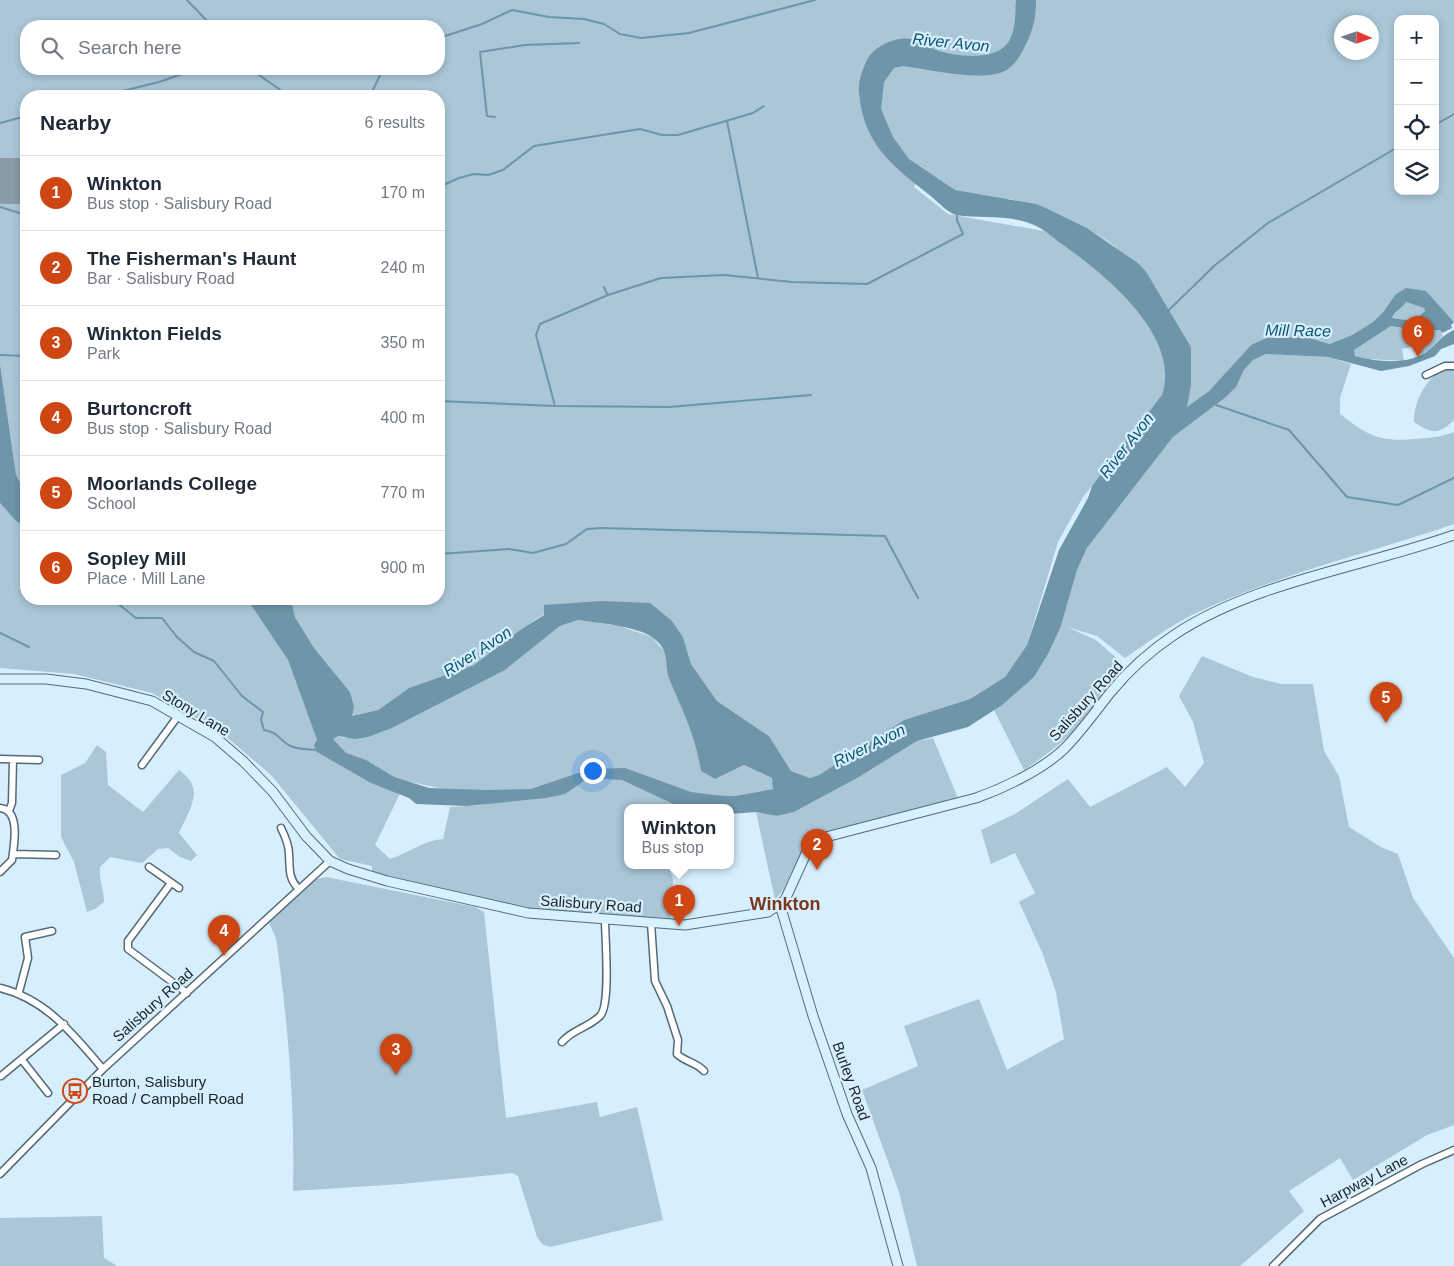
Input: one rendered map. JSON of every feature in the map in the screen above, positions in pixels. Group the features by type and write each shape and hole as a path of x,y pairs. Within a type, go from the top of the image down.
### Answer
{"main road":[{"name":"Salisbury Road","path":"330,861 365,875 528,913 685,925 768,912 780,905 789,894 809,847 822,838 976,798 995,791 1031,771 1063,750 1115,687 1161,643 1215,611 1282,587 1454,535"},
{"name":"Stony Lane","path":"0,679 46,679 86,684 152,701 214,737 244,762 273,792 306,836 330,861"},
{"name":"Burley Road","path":"780,905 813,1016 847,1114 871,1168 898,1266"}],"street":[{"path":"1426,375 1445,366 1454,366"},
{"path":"142,765 178,716"},
{"path":"0,759 39,760"},
{"path":"9,811 12,803 13,760"},
{"path":"0,808 9,811 14,823 10,864 0,872"},
{"path":"281,828 289,854 292,882 298,888"},
{"path":"12,854 56,855"},
{"name":"Salisbury Road","path":"0,1174 103,1069 298,888 330,861"},
{"path":"149,867 179,888"},
{"path":"171,882 128,941 128,949 187,992"},
{"path":"562,1042 570,1033 590,1026 603,1014 606,994 605,920"},
{"path":"651,923 655,981 667,1006 678,1040 677,1054 681,1058 699,1065 704,1071"},
{"path":"19,992 28,958 25,937 52,931"},
{"path":"0,988 19,992 44,1008 64,1024 103,1069"},
{"path":"1,1076 64,1024"},
{"path":"22,1060 48,1093"},
{"name":"Harpway Lane","path":"1273,1266 1320,1219 1422,1164 1454,1150"}],"shaded area":[{"path":"0,0 1454,0 1454,322 1426,291 1395,295 1384,311 1373,322 1352,335 1328,344 1310,338 1251,345 1209,391 1186,408 1191,385 1191,347 1147,273 1109,242 1087,228 1048,209 1010,199 995,199 955,190 923,170 914,187 948,214 1044,231 1102,269 1147,315 1166,358 1169,392 1083,497 1058,542 1027,645 1005,677 970,699 904,720 819,775 810,778 791,771 769,736 717,701 691,664 683,637 672,621 544,614 474,665 409,688 378,710 352,716 350,692 314,648 295,617 292,605 445,605 445,90 20,90 20,483 16,475 0,364"},
{"path":"1406,302 1424,308 1425,311 1414,321 1392,318 1395,313"},
{"path":"1391,326 1420,331 1440,330 1443,336 1421,355 1419,345 1402,349 1404,361 1368,359 1355,356 1354,350"},
{"path":"1266,354 1328,357 1351,364 1340,398 1340,414 1359,428 1375,436 1403,440 1435,437 1454,432 1454,524 1288,577 1224,601 1174,625 1125,658 1097,636 1067,627 1096,640 1121,662 1104,695 1081,724 1054,748 1024,770 994,710 1034,677 1061,626 1077,570 1087,548 1173,437 1226,397 1236,387 1244,370 1253,360"},
{"path":"1445,367 1454,368 1454,420 1444,428 1430,431 1414,422 1416,406 1427,384"},
{"path":"0,503 20,524 20,605 251,605 288,660 317,740 338,736 344,738 392,728 505,670 560,626 578,620 619,626 652,637 665,652 669,679 697,745 701,771 715,779 744,765 772,778 774,789 735,796 714,795 708,804 624,804 624,869 670,869 673,880 671,919 532,910 466,896 372,872 372,866 340,859 271,775 222,733 152,693 74,674 0,668","holes":["406,781 443,789 483,805 450,807 443,839 423,844 390,859 375,845"]},
{"path":"1202,656 1253,677 1281,684 1313,684 1324,751 1339,776 1349,827 1381,847 1398,854 1413,898 1454,958 1454,1125 1427,1135 1353,1180 1340,1158 1289,1191 1304,1211 1240,1266 917,1266 899,1192 862,1090 918,1066 904,1026 979,999 1007,1070 1064,1039 1056,992 1042,952 1019,902 1035,893 1015,853 991,864 981,830 1015,814 1068,779 1090,807 1167,767 1185,787 1204,763 1193,722 1179,696"},
{"path":"933,738 958,798 820,835 804,846 783,890 775,900 756,812 777,816 794,812 859,777 917,741"},
{"path":"97,745 106,752 108,785 143,812 179,770 187,777 192,784 193,799 179,833 197,855 191,861 180,857 168,848 158,849 142,863 110,857 100,867 104,902 87,912 74,862 61,837 61,775 85,763"},
{"path":"326,877 475,907 484,912 506,1118 597,1102 600,1117 637,1107 663,1220 550,1247 542,1244 537,1237 518,1176 512,1173 402,1184 293,1191 292,1096 287,1033 276,938 269,923 313,880"},
{"path":"102,1216 104,1258 117,1266 0,1266 0,1218"}],"water":[{"name":"River Avon","path":"1016,0 1036,0 1035,19 1030,36 1019,57 1008,69 999,73 973,75 903,66 894,68 884,82 881,109 893,137 909,159 955,190 1036,204 1087,228 1139,264 1147,273 1191,347 1191,385 1187,407 1209,391 1251,345 1269,337 1310,338 1329,344 1352,335 1373,322 1384,311 1395,295 1406,288 1426,291 1454,322 1451,325 1452,328 1442,333 1440,330 1420,331 1391,326 1354,350 1355,356 1384,361 1414,358 1430,349 1454,330 1454,344 1441,349 1435,356 1409,366 1381,371 1328,357 1266,354 1253,360 1244,370 1236,387 1226,397 1173,437 1087,548 1077,570 1061,626 1049,652 1034,677 1002,705 968,727 917,741 859,777 794,812 777,816 756,812 734,814 734,804 674,804 622,780 588,778 565,794 546,798 467,806 416,804 409,798 371,783 317,752 314,745 317,740 288,660 251,605 292,605 295,617 314,648 350,692 354,707 352,716 378,710 409,688 474,665 520,630 544,615 544,605 602,601 650,603 672,621 683,637 691,664 717,701 769,736 791,771 810,778 819,775 904,720 970,699 1005,677 1027,645 1059,550 1088,498 1092,486 1162,395 1165,373 1161,351 1150,329 1117,289 1098,272 1045,231 1034,225 1015,219 956,215 946,210 893,164 874,141 867,127 859,93 860,80 867,60 880,46 905,38 922,42 939,51 957,55 979,56 999,51 1006,45 1013,33","holes":["1406,302 1424,308 1425,311 1414,321 1392,318","578,620 645,633 658,642 665,653 668,675 692,735 701,771 715,779 744,765 772,778 773,789 735,796 691,792 625,768 590,769 531,789 429,788 394,777 366,760 346,753 333,739 338,736 355,739 368,737 392,728 505,670 560,626"]},
{"path":"0,364 16,475 20,483 20,524 0,503"}],"waterway":[{"path":"187,0 206,20"},
{"path":"445,36 482,24 512,10 549,17 584,19 604,24 620,34 641,38 689,33 815,0"},
{"path":"495,117 487,116 480,52 525,45 579,43"},
{"path":"126,90 179,75"},
{"path":"259,75 280,90"},
{"path":"373,90 380,75"},
{"path":"445,184 474,174 488,175 503,170 534,146 640,129 662,135 678,135 753,113 764,106"},
{"path":"1439,123 1454,114"},
{"path":"0,123 20,118"},
{"path":"727,121 758,278"},
{"path":"1169,310 1214,266 1268,223 1394,149"},
{"path":"0,207 20,213"},
{"path":"555,406 536,335 540,324 608,295 661,278 724,275 792,282 867,284 963,234 957,220 957,213"},
{"path":"604,287 607,294"},
{"path":"0,355 20,356"},
{"path":"445,401 555,406 669,407 811,395"},
{"path":"1216,405 1289,430 1347,497 1398,505 1454,478"},
{"path":"445,554 509,549 533,553 566,544 587,529 601,528 885,536 918,598"},
{"path":"120,605 136,618 162,618 177,637 194,652 214,661 242,696 263,712 261,720 264,730 275,734 294,747 318,750"},
{"path":"0,633 29,647"}],"runway":[{"path":"0,181 20,181"}],"place":[{"name":"Sopley Mill","path":"1418,357"},
{"name":"Moorlands College","path":"1386,723"},
{"name":"The Fisherman's Haunt","path":"817,870"},
{"name":"Winkton","path":"679,926"},
{"name":"Burtoncroft","path":"224,956"},
{"name":"Winkton Fields","path":"396,1075"},
{"name":"Burton, Salisbury Road / Campbell Road","path":"75,1091"}],"district":[{"name":"Winkton","path":"785,904"}],"water label":[{"name":"Mill Race","path":"1298,330"}]}
